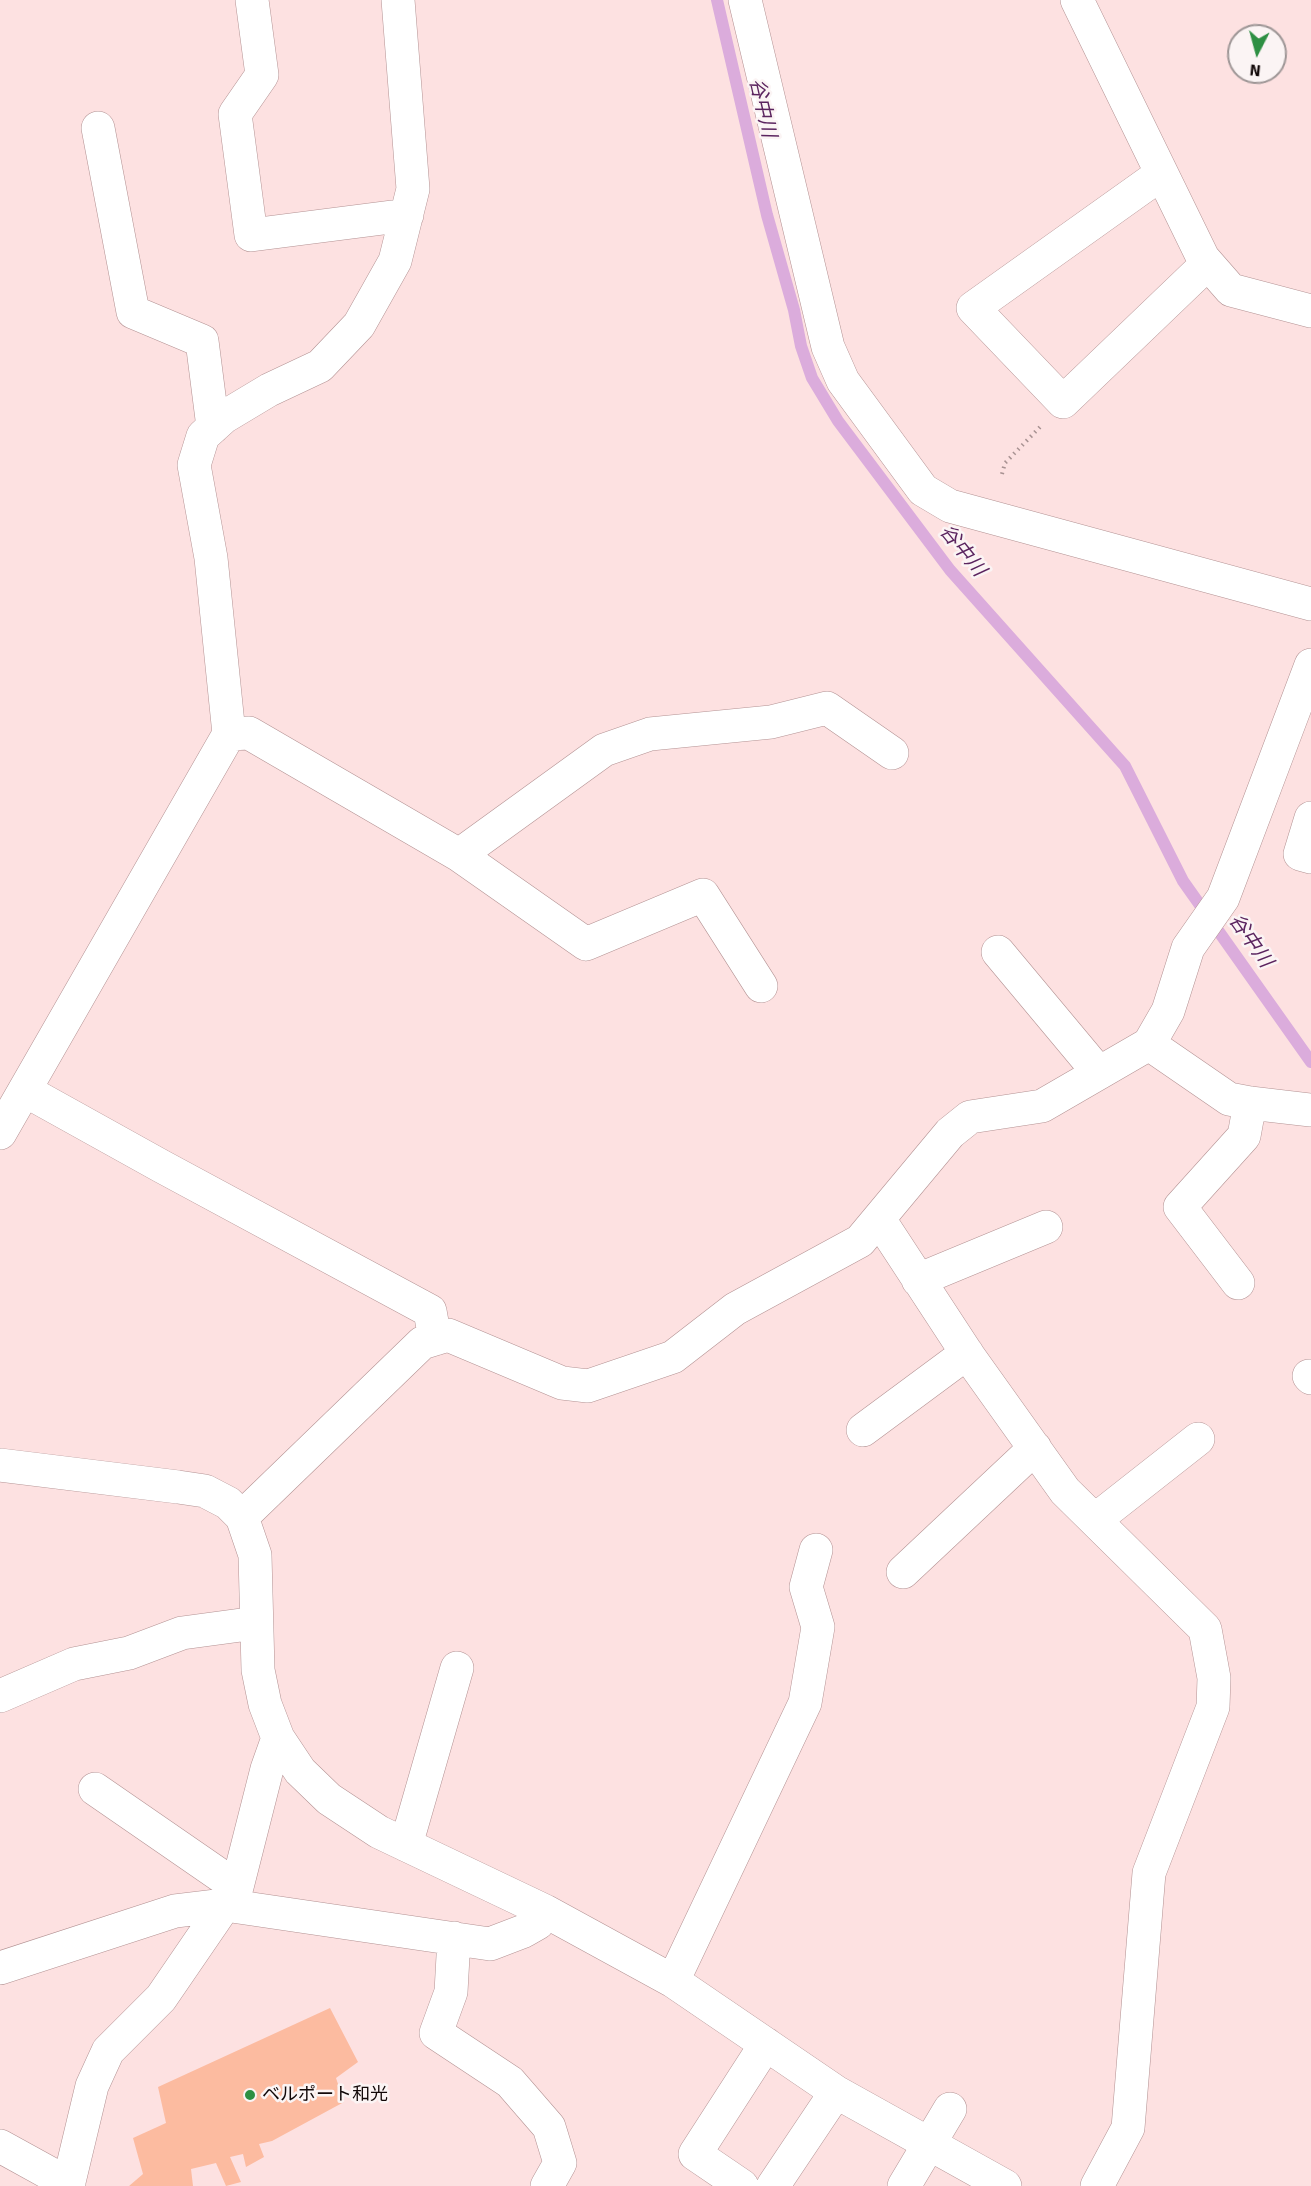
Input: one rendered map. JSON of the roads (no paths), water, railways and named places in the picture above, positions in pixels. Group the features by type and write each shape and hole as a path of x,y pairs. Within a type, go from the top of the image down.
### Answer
{"street":[{"path":"252,0 262,75 235,114 251,236 407,214"},
{"path":"0,1134 229,734 211,558 194,465 203,436 224,417 270,390 320,366 359,325 395,261 413,189 398,0"},
{"path":"745,0 828,347 843,381 923,490 950,506 1311,604"},
{"path":"1077,0 1207,264 1231,290 1311,311"},
{"path":"98,128 133,312 202,341 213,427"},
{"path":"1161,174 973,308 1063,402 1207,264"},
{"path":"242,1517 422,1343 448,1335 562,1383 588,1386 673,1357 735,1309 860,1241 950,1133 970,1117 1041,1106 1149,1044 1167,1011 1188,948 1223,898 1310,672"},
{"path":"459,855 604,750 650,734 771,722 827,708 892,753"},
{"path":"229,734 249,733 459,855 586,944 704,895 761,986"},
{"path":"1311,818 1300,854 1311,857"},
{"path":"998,952 1099,1073"},
{"path":"1149,1044 1229,1099 1311,1110"},
{"path":"26,1090 161,1166 430,1311 435,1339"},
{"path":"1238,1283 1180,1207 1244,1136 1250,1103"},
{"path":"879,1219 967,1353 1065,1491 1205,1629 1214,1678 1213,1707 1149,1873 1128,2128 1097,2186"},
{"path":"918,1280 1046,1227"},
{"path":"863,1430 967,1353"},
{"path":"1095,1520 1198,1439"},
{"path":"903,1572 1035,1448"},
{"path":"0,1465 205,1491 228,1503 242,1517 255,1555 258,1670 265,1704 278,1737 300,1771 328,1799 379,1832 545,1911 673,1982 836,2092 1005,2186"},
{"path":"673,1982 805,1703 818,1627 806,1587 816,1550"},
{"path":"0,1696 74,1664 129,1653 182,1633 256,1623"},
{"path":"406,1845 457,1668"},
{"path":"0,2145 68,2185 92,2086 108,2050 161,1998 231,1896 278,1737"},
{"path":"95,1789 231,1896"},
{"path":"0,1968 174,1911 231,1896 490,1944 538,1923 545,1911"},
{"path":"454,1938 450,1992 436,2033 510,2082 549,2127 560,2163 547,2186"},
{"path":"742,2186 695,2154 766,2044"},
{"path":"773,2186 836,2092"},
{"path":"904,2186 950,2109"}],"waterway":[{"name":"谷中川","path":"717,0 767,215 794,310 801,346 812,378 838,421 950,570 1125,766 1183,881 1311,1062"}],"place":[{"name":"ベルポート和光","path":"250,2095"}]}
